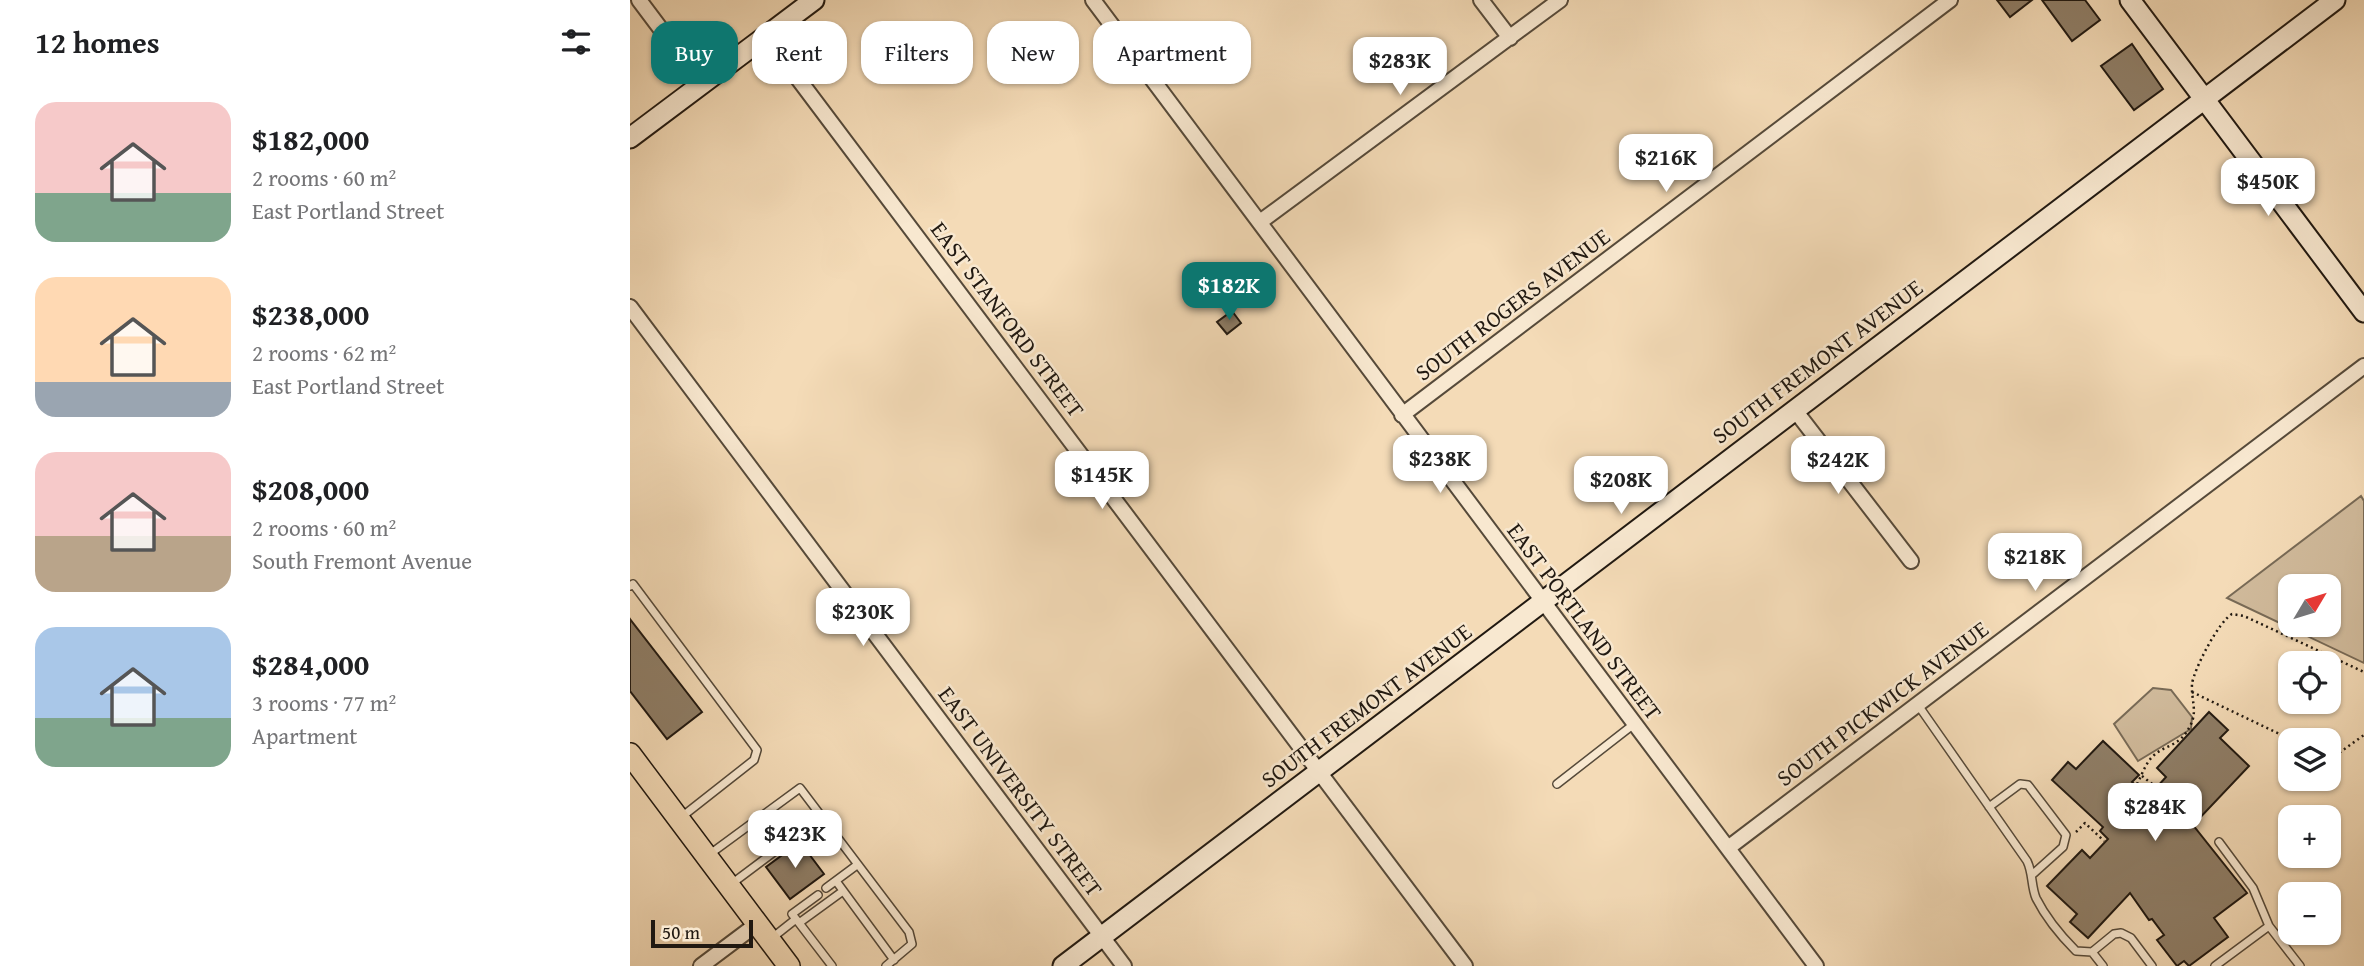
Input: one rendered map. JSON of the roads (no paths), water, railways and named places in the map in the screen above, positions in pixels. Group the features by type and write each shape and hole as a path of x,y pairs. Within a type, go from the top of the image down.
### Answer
{"main road":[{"path":"630,754 789,966"}],"street":[{"path":"639,0 655,21"},
{"path":"786,21 814,0"},
{"name":"EAST PORTLAND STREET","path":"1093,0 1816,966"},
{"path":"1481,0 1510,38"},
{"path":"1260,222 1560,0"},
{"name":"SOUTH ROGERS AVENUE","path":"1402,415 1951,0"},
{"path":"2130,0 2363,311"},
{"name":"SOUTH FREMONT AVENUE","path":"1063,966 2335,0"},
{"path":"630,138 701,84"},
{"name":"EAST STANFORD STREET","path":"802,84 1465,966"},
{"name":"EAST UNIVERSITY STREET","path":"630,307 1124,966"},
{"name":"SOUTH PICKWICK AVENUE","path":"1728,848 2364,366"},
{"path":"1794,410 1910,561"},
{"path":"702,966 763,932"}],"lane":[{"path":"631,583 757,750 754,760 679,819"},
{"path":"1918,705 2033,874 2036,898 2069,944 2076,951 2092,952 2115,934 2121,933 2130,938 2152,966"},
{"path":"1557,784 1634,724"},
{"path":"1989,807 2020,784 2028,785 2066,835 2063,847 2033,874"},
{"path":"707,857 800,788 909,932 912,944 886,966"},
{"path":"729,886 822,816"},
{"path":"2218,842 2253,888 2269,926 2301,966"},
{"path":"826,888 857,865"},
{"path":"836,881 894,960"},
{"path":"763,932 798,921 843,891"},
{"path":"818,895 792,914 832,966"},
{"path":"2215,966 2269,926"},
{"path":"2092,952 2103,966"}]}
